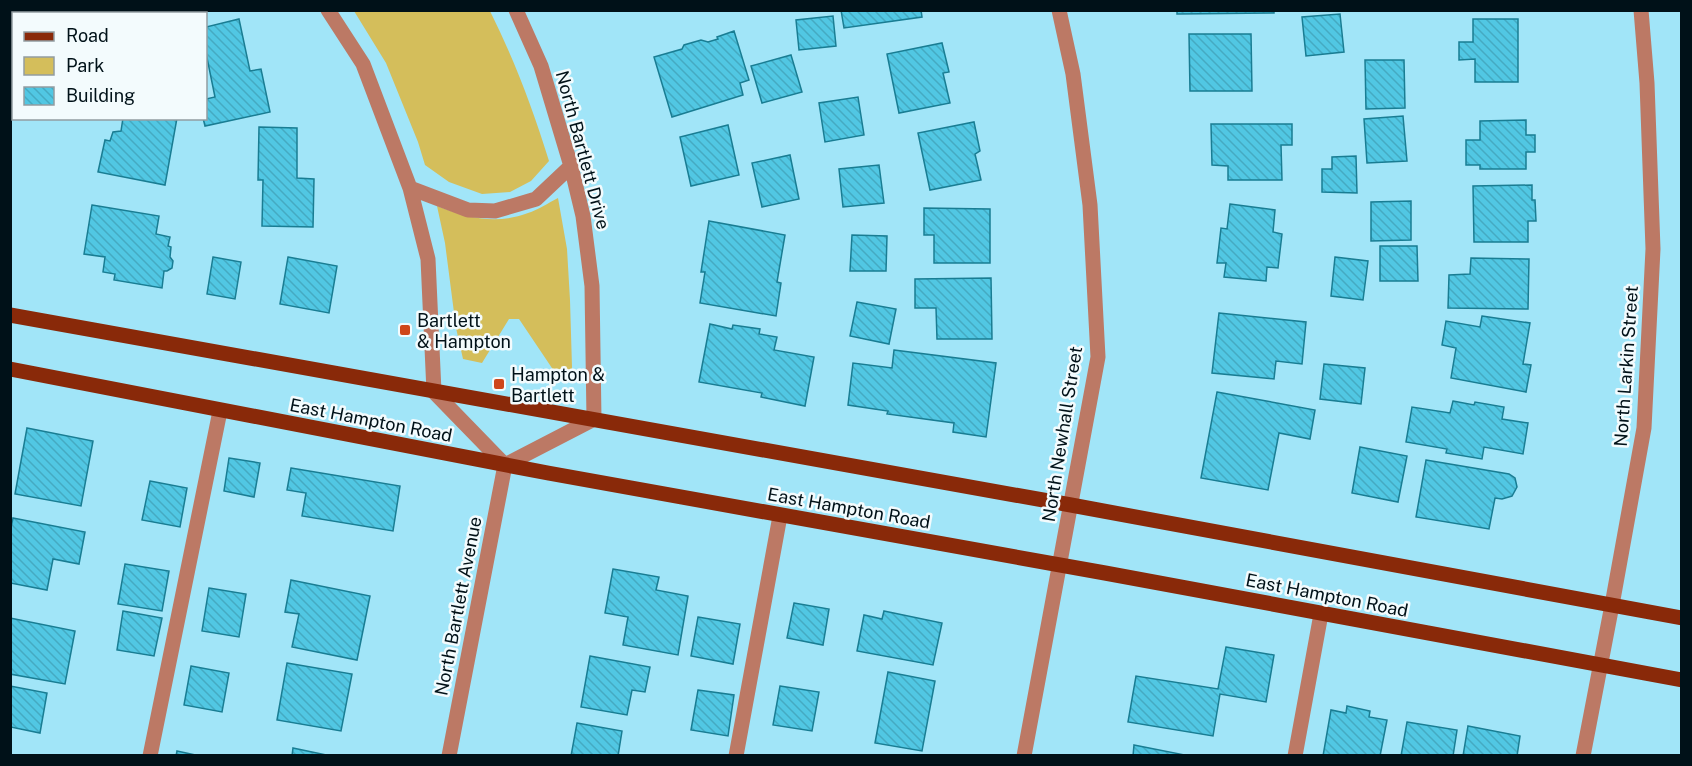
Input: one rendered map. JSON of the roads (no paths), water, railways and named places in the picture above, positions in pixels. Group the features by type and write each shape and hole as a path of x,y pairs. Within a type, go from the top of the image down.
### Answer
{"main road":[{"path":"10,315 1071,505 1682,618"},
{"name":"East Hampton Road","path":"10,369 505,465 1682,680"}],"street":[{"path":"328,10 363,64 410,188 428,259 434,392 505,465 594,419"},
{"name":"North Bartlett Drive","path":"516,10 541,66 571,166 583,216 592,286 594,419"},
{"name":"North Newhall Street","path":"1024,756 1098,357 1090,205 1073,74 1059,10"},
{"name":"North Larkin Street","path":"1583,756 1644,428 1653,249 1647,83 1641,10"},
{"path":"410,188 468,210 495,211 536,199 571,166"},
{"path":"150,756 220,411"},
{"name":"North Bartlett Avenue","path":"449,756 505,465"},
{"path":"736,756 780,516"},
{"path":"1295,756 1321,614"}],"place":[{"name":"Bartlett & Hampton","path":"405,330"},
{"name":"Hampton & Bartlett","path":"499,384"}]}
